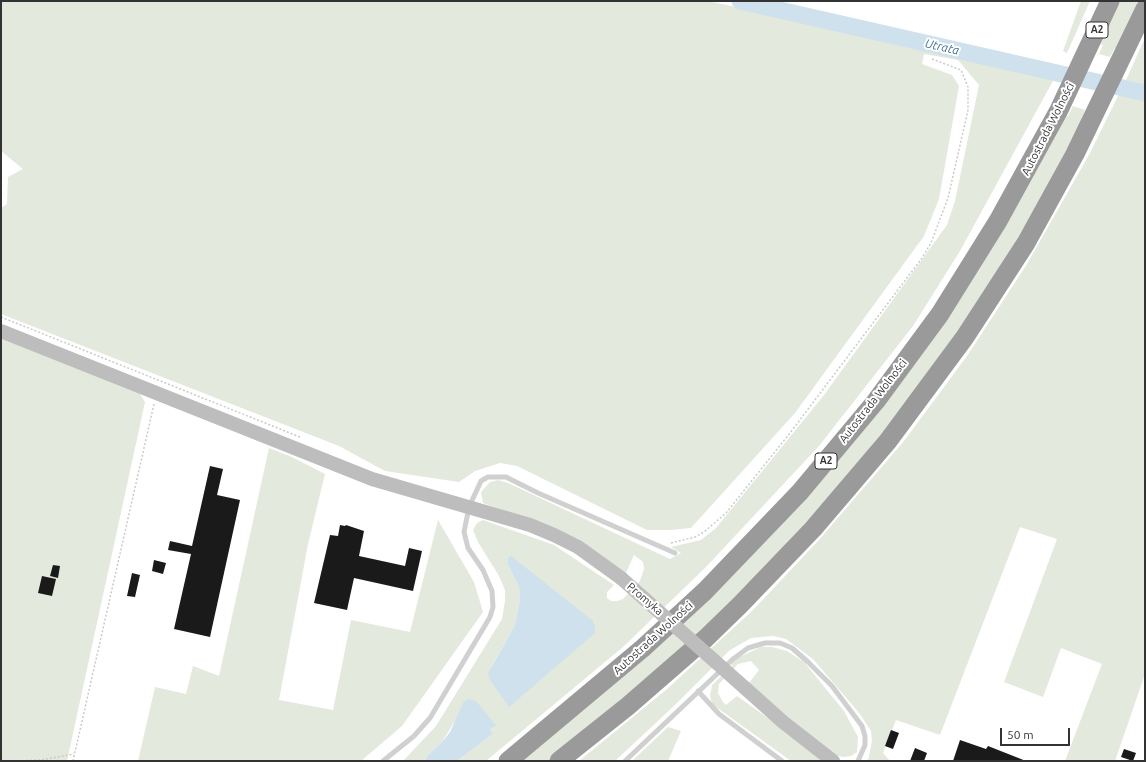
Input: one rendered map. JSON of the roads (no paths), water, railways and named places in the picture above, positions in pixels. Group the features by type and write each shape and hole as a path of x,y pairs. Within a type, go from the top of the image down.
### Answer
{"highway":[{"name":"Autostrada Wolności","path":"508,761 643,648 726,570 800,492 876,401 940,314 972,266 1016,191 1066,95 1110,1"},
{"path":"559,761 628,706 705,639 778,567 856,480 938,375 985,307 1043,212 1100,104 1145,8"}],"street":[{"name":"Promyka","path":"1,331 372,479 502,516 554,534 601,562 621,578 783,722 833,761"}],"lane":[{"path":"383,761 414,736 430,718 490,617 493,608 492,591 483,570 468,548 464,527 469,507 481,481 488,477 506,477 538,493 675,553"},
{"path":"625,761 733,659 748,648 765,643 780,643 792,648 832,686 862,726 865,736 865,745 858,761"},
{"path":"698,692 719,714 782,761"}],"water":[{"path":"511,556 593,621 595,633 509,707 490,680 488,673 515,625 520,599 519,587 508,565 508,558"},
{"path":"467,699 476,701 496,725 490,729 493,734 457,761 427,761 425,758 450,732 463,703"}],"waterway":[{"name":"Utrata","path":"740,1 1145,93"}]}
